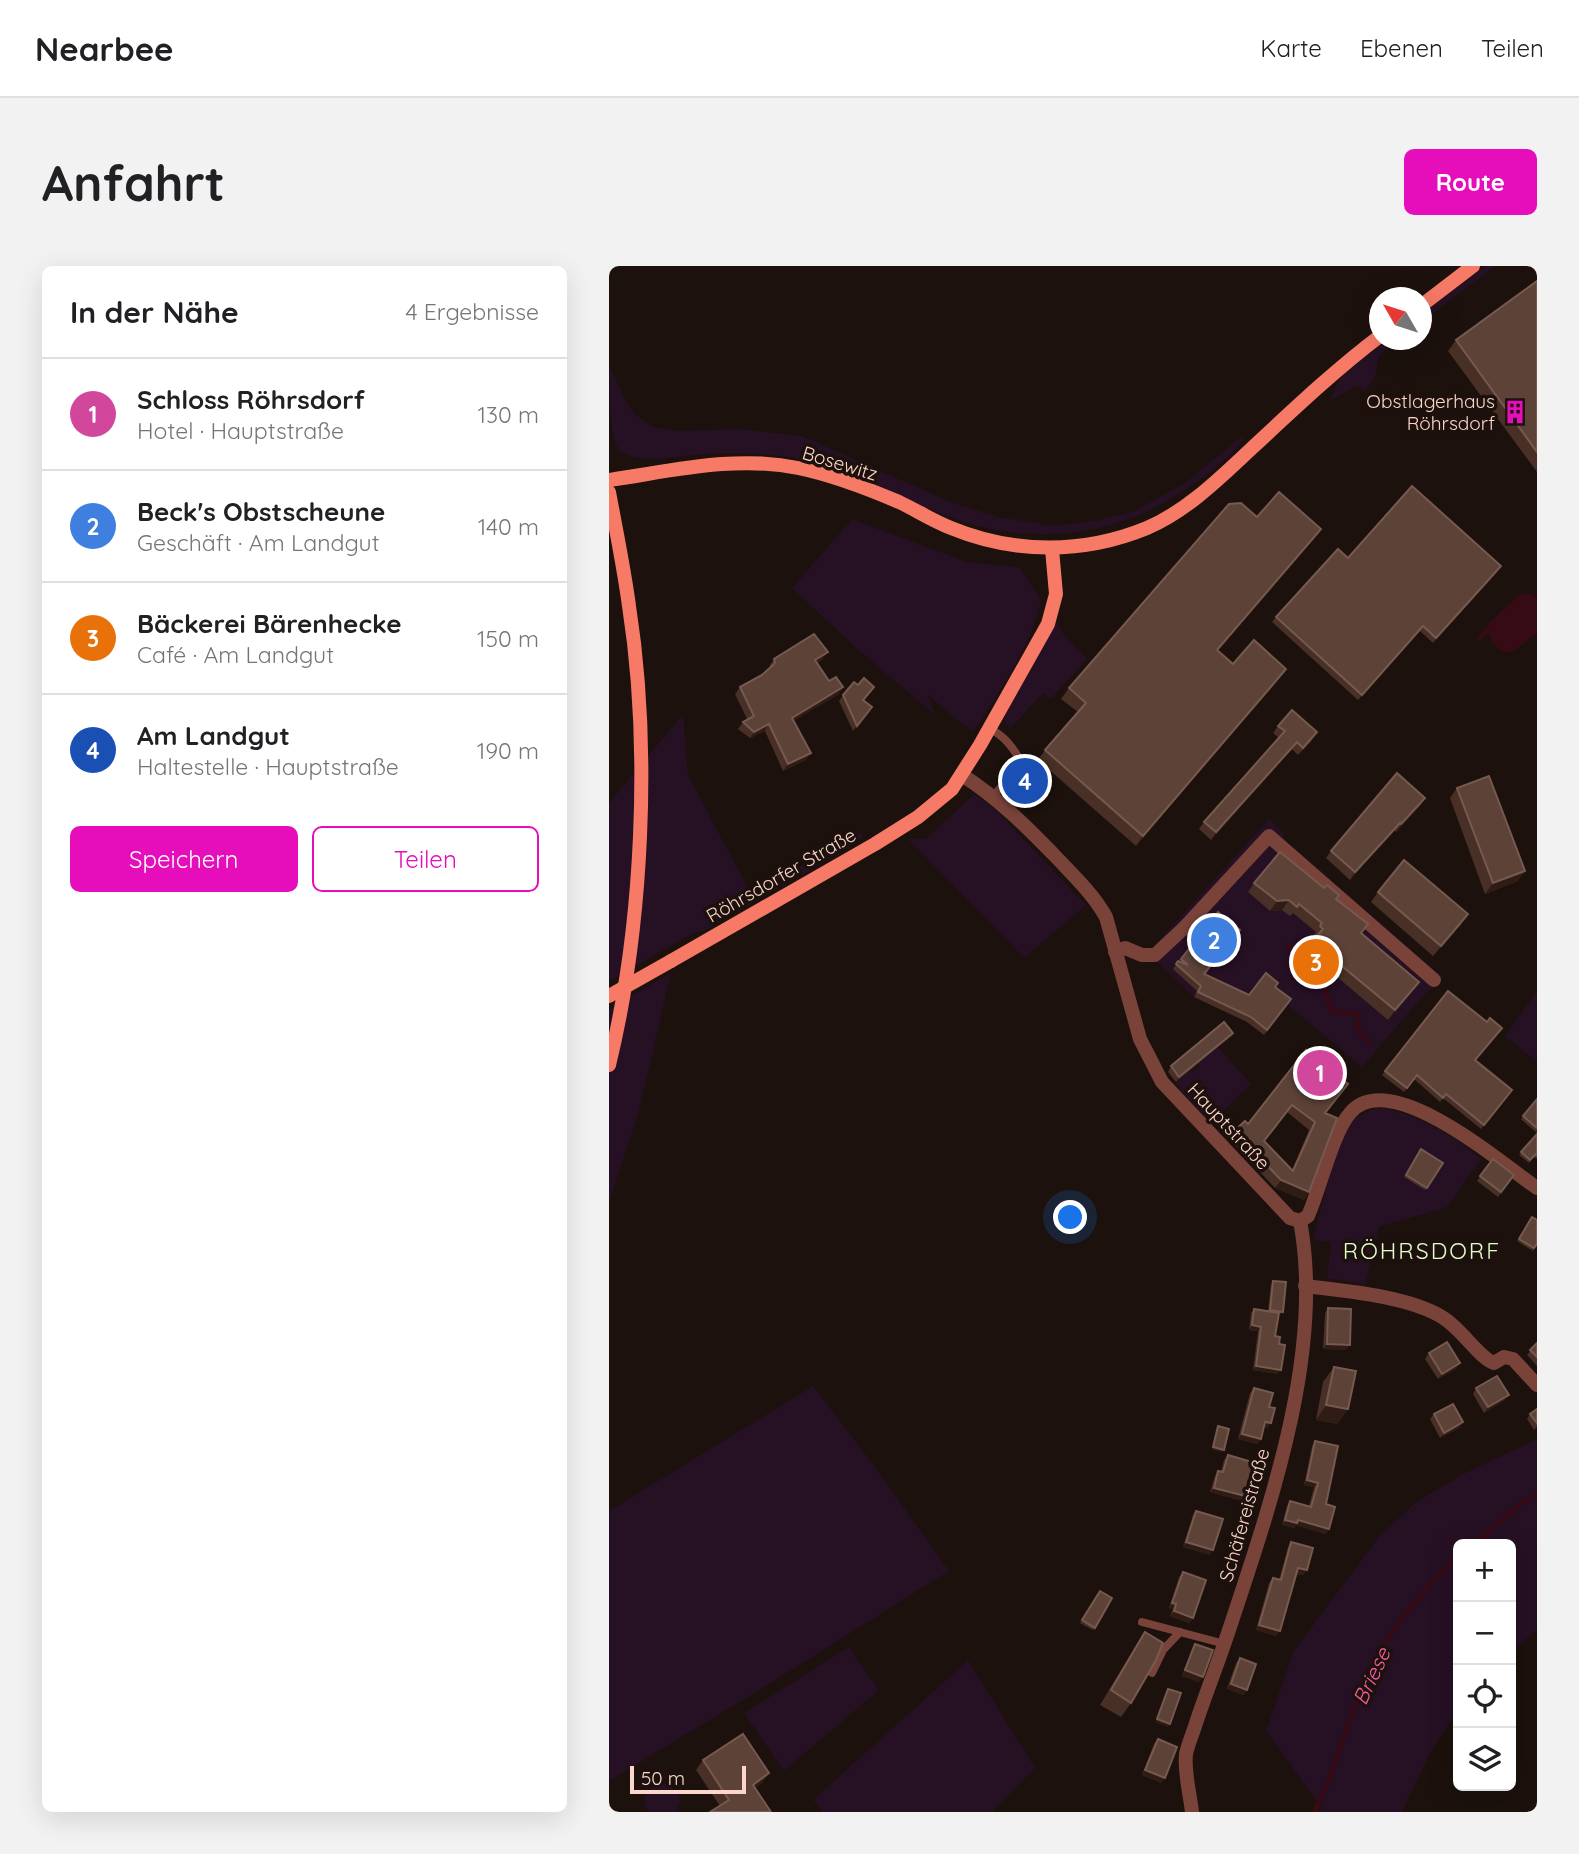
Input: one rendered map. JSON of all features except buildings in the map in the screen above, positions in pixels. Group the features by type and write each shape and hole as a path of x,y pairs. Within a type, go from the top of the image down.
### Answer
{"street":[{"path":"1432,297 1473,266"},
{"name":"Bosewitz","path":"609,480 703,465 752,464 797,468 853,483 950,528 985,540 1052,549 1102,543 1148,527 1185,506 1369,346"},
{"path":"609,492 631,621 639,700 640,793 631,935 609,1065"},
{"path":"989,728 1048,625 1056,594 1052,549"},
{"name":"Röhrsdorfer Straße","path":"609,996 918,817 940,801 962,775 989,728"},
{"name":"Hauptstraße","path":"962,775 993,796 1087,890 1106,917 1140,1039 1161,1082 1290,1218 1300,1221"},
{"path":"1115,952 1125,948 1142,955 1155,956 1269,836 1434,980"},
{"path":"1300,1221 1308,1216 1339,1130 1350,1112 1363,1102 1374,1100 1405,1104 1419,1110 1453,1129 1537,1188"},
{"name":"Schäfereistraße","path":"1192,1812 1186,1754 1225,1644 1273,1492 1296,1395 1304,1329 1305,1286 1300,1221"},
{"path":"1305,1286 1389,1299 1426,1309 1443,1317 1463,1332 1486,1361 1494,1363 1504,1357 1513,1359 1537,1385"}],"lane":[{"path":"989,728 1006,740 1020,760 1018,769 993,796"},
{"path":"1142,1622 1225,1644"},
{"path":"1152,1673 1163,1650 1180,1632"}],"shaded area":[{"path":"1485,266 1495,266 1432,314 1432,306"},
{"path":"1374,350 1386,350 1379,355 1376,375 1366,390 1357,386 1329,401 1342,375"},
{"path":"609,365 626,402 636,415 651,426 674,431 741,429 802,436 948,501 999,517 1053,526 1095,521 1135,511 1185,483 1241,437 1243,440 1227,458 1193,485 1136,516 1086,531 1059,534 1007,532 955,519 849,474 805,460 742,453 660,459 629,456 616,445 610,411"},
{"path":"852,519 967,562 1019,567 1041,600 1031,633 1016,664 980,723 971,731 928,695 935,715 855,647 792,588"},
{"path":"1527,593 1537,597 1537,633 1508,653 1492,642 1488,624 1519,595"},
{"path":"1055,621 1064,635 1087,659 1051,699 1043,693 1010,729 1004,720 1007,709"},
{"path":"683,714 688,775 751,894 862,832 862,838 848,849 704,931 693,933 609,981 609,803"},
{"path":"974,794 994,808 1086,905 1024,958 908,839 926,839"},
{"path":"1269,819 1284,833 1283,838 1443,978 1422,997 1362,1067 1288,1005 1264,1035 1247,1022 1194,997 1148,953"},
{"path":"671,973 639,1111 609,1202 609,1009"},
{"path":"1537,991 1537,1062 1505,1036"},
{"path":"1218,1047 1251,1084 1210,1124 1175,1083 1191,1070 1193,1072 1200,1066 1198,1064"},
{"path":"1377,1108 1418,1119 1459,1142 1481,1159 1447,1207 1379,1227 1365,1285 1327,1278 1331,1242 1314,1240 1329,1178 1347,1131 1358,1116"},
{"path":"813,1386 949,1571 609,1781 609,1511"},
{"path":"1537,1439 1537,1630 1516,1648 1516,1539 1453,1539 1453,1718 1432,1749 1402,1812 1318,1812 1322,1808 1266,1731 1293,1652 1378,1538 1415,1503 1461,1475"},
{"path":"849,1647 879,1690 784,1771 744,1713"},
{"path":"968,1660 1035,1768 992,1812 823,1812 813,1800"},
{"path":"662,1784 669,1785 679,1795 680,1802 676,1812 648,1812 646,1794"}],"waterway":[{"path":"1480,638 1488,629"},
{"path":"1289,945 1294,964 1301,976 1323,981 1331,1011 1358,1014 1359,1032 1370,1043"},
{"name":"Briese","path":"1481,1539 1515,1508 1537,1494"},
{"name":"Briese","path":"1314,1812 1364,1686 1385,1645 1425,1590 1453,1563"}],"place":[{"name":"Obstlagerhaus Röhrsdorf","path":"1515,412"},
{"name":"Am Landgut","path":"1025,781"},
{"name":"Beck's Obstscheune","path":"1214,940"},
{"name":"Bäckerei Bärenhecke","path":"1316,962"},
{"name":"Schloss Röhrsdorf","path":"1320,1073"}],"district":[{"name":"RÖHRSDORF","path":"1422,1250"}]}
